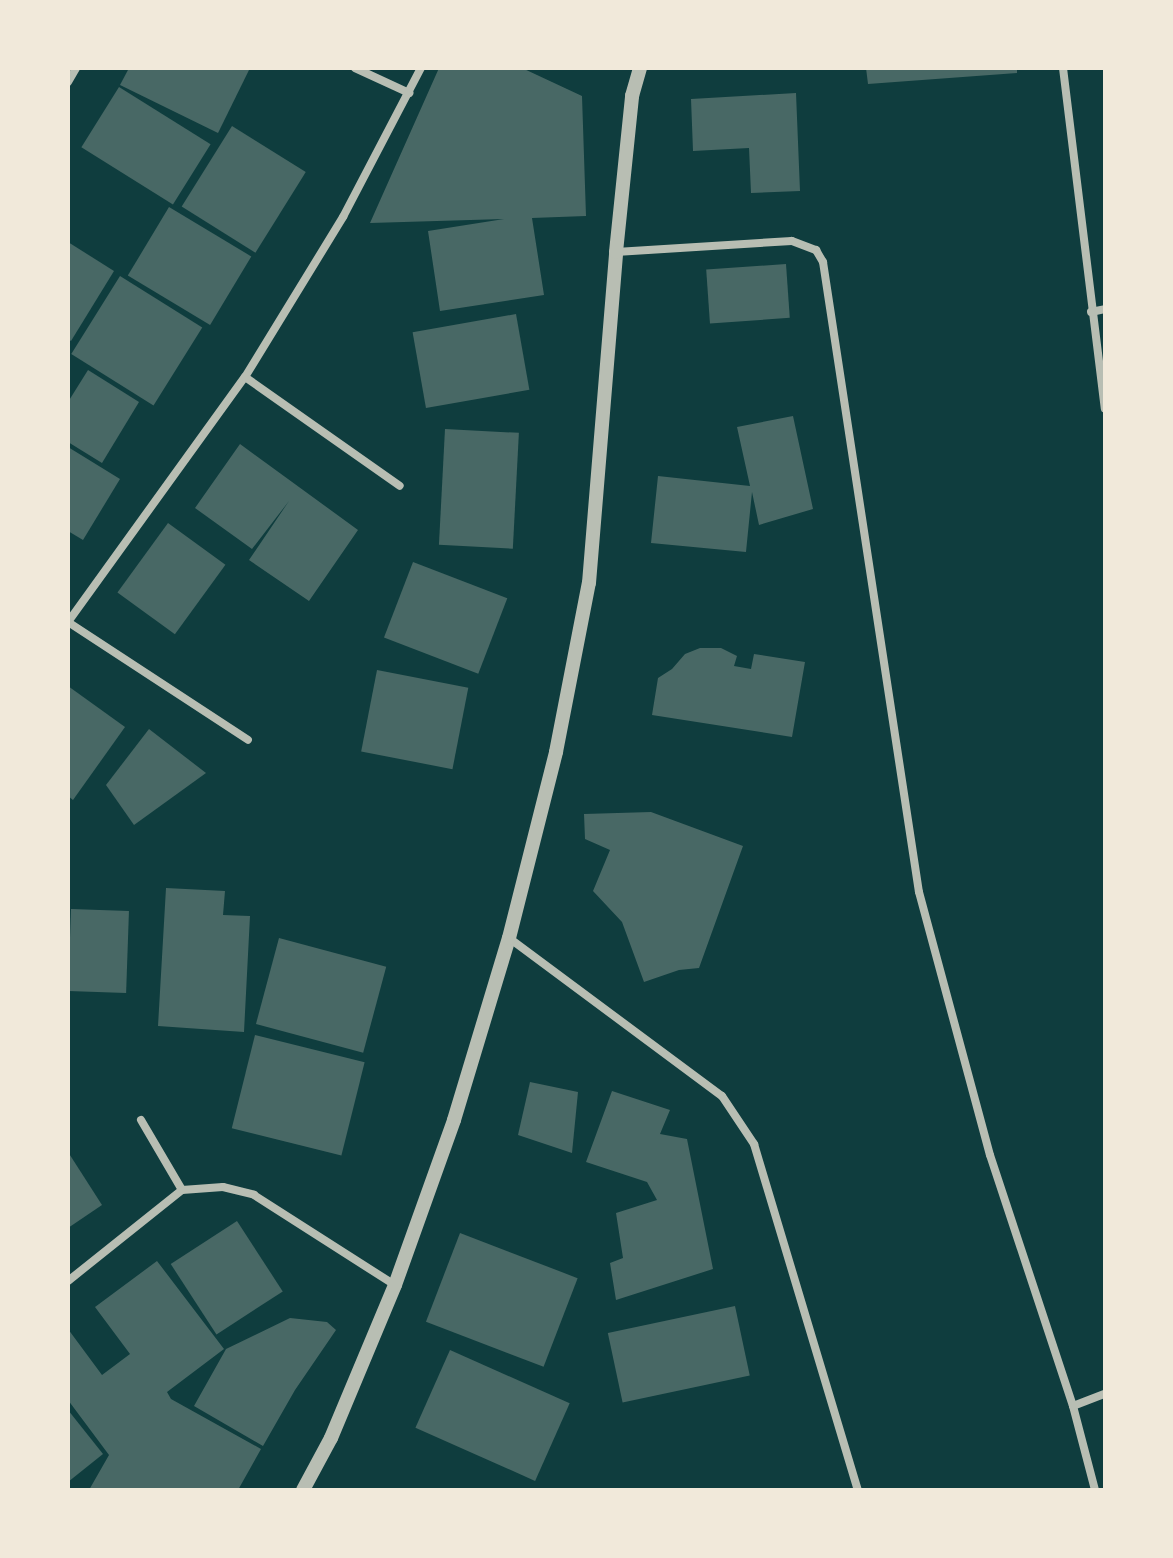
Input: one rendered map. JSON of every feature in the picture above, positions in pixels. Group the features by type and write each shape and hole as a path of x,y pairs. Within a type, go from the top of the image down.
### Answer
{"street":[{"path":"68,82 76,68"},
{"path":"355,68 409,93"},
{"path":"248,740 68,622 245,377 343,217 421,68"},
{"path":"303,1490 331,1438 395,1285 454,1120 509,938 556,752 589,583 616,252 632,96 640,68"},
{"path":"1063,68 1105,408"},
{"path":"616,252 792,241 816,250 823,262 828,275 919,892 990,1155 1073,1406 1095,1490"},
{"path":"1091,312 1105,309"},
{"path":"245,377 400,486"},
{"path":"509,938 722,1096 754,1144 858,1490"},
{"path":"141,1120 182,1190"},
{"path":"68,1281 182,1190 223,1187 254,1195 395,1285"},
{"path":"1073,1406 1105,1394"}],"building":[{"path":"129,68 250,68 218,133 120,85"},
{"path":"439,68 522,68 582,96 586,216 532,218 544,295 440,311 428,231 504,219 370,223"},
{"path":"866,68 1017,68 1017,73 868,84"},
{"path":"119,87 211,144 173,204 81,147"},
{"path":"796,93 800,191 751,193 749,148 693,151 691,99"},
{"path":"232,126 306,172 255,253 182,207"},
{"path":"169,207 251,256 210,325 128,276"},
{"path":"68,242 114,271 71,341 68,339"},
{"path":"786,264 790,318 710,323 706,270"},
{"path":"120,276 202,327 154,405 71,354"},
{"path":"516,314 529,390 426,408 413,332"},
{"path":"88,370 139,402 102,463 68,442 68,402"},
{"path":"793,416 813,509 759,525 752,492 746,552 651,543 658,476 750,486 737,427"},
{"path":"445,429 519,433 513,549 439,545"},
{"path":"240,444 358,530 309,601 249,560 289,501 252,549 195,508"},
{"path":"68,447 120,479 83,540 68,531"},
{"path":"168,523 225,565 175,634 117,593"},
{"path":"413,562 507,598 478,674 384,638"},
{"path":"700,648 721,648 737,656 734,666 751,669 754,654 805,662 792,737 652,715 658,678 672,669 685,654"},
{"path":"377,670 468,688 452,769 361,751"},
{"path":"68,686 125,727 73,800 68,796"},
{"path":"149,729 206,773 134,825 106,785"},
{"path":"651,812 743,846 699,968 679,970 644,982 622,922 593,891 610,850 585,839 584,814"},
{"path":"166,888 225,891 223,915 250,916 244,1032 158,1026"},
{"path":"71,909 129,911 126,993 68,991"},
{"path":"279,938 386,967 363,1053 256,1024"},
{"path":"255,1035 365,1062 341,1155 232,1128"},
{"path":"530,1082 578,1092 572,1153 518,1135"},
{"path":"612,1091 670,1110 660,1134 687,1139 713,1269 616,1300 610,1263 623,1258 616,1213 657,1200 647,1182 586,1162"},
{"path":"68,1152 102,1205 68,1228"},
{"path":"237,1221 283,1291 216,1334 171,1264"},
{"path":"460,1233 578,1278 544,1367 426,1322"},
{"path":"157,1261 224,1349 167,1392 171,1399 261,1449 238,1490 89,1490 109,1455 68,1400 68,1329 102,1375 130,1354 95,1307"},
{"path":"735,1306 750,1375 623,1402 608,1333"},
{"path":"290,1318 327,1322 336,1330 295,1390 263,1446 194,1406 226,1349"},
{"path":"450,1350 570,1403 535,1481 415,1428"},
{"path":"68,1410 103,1454 68,1482"}]}
